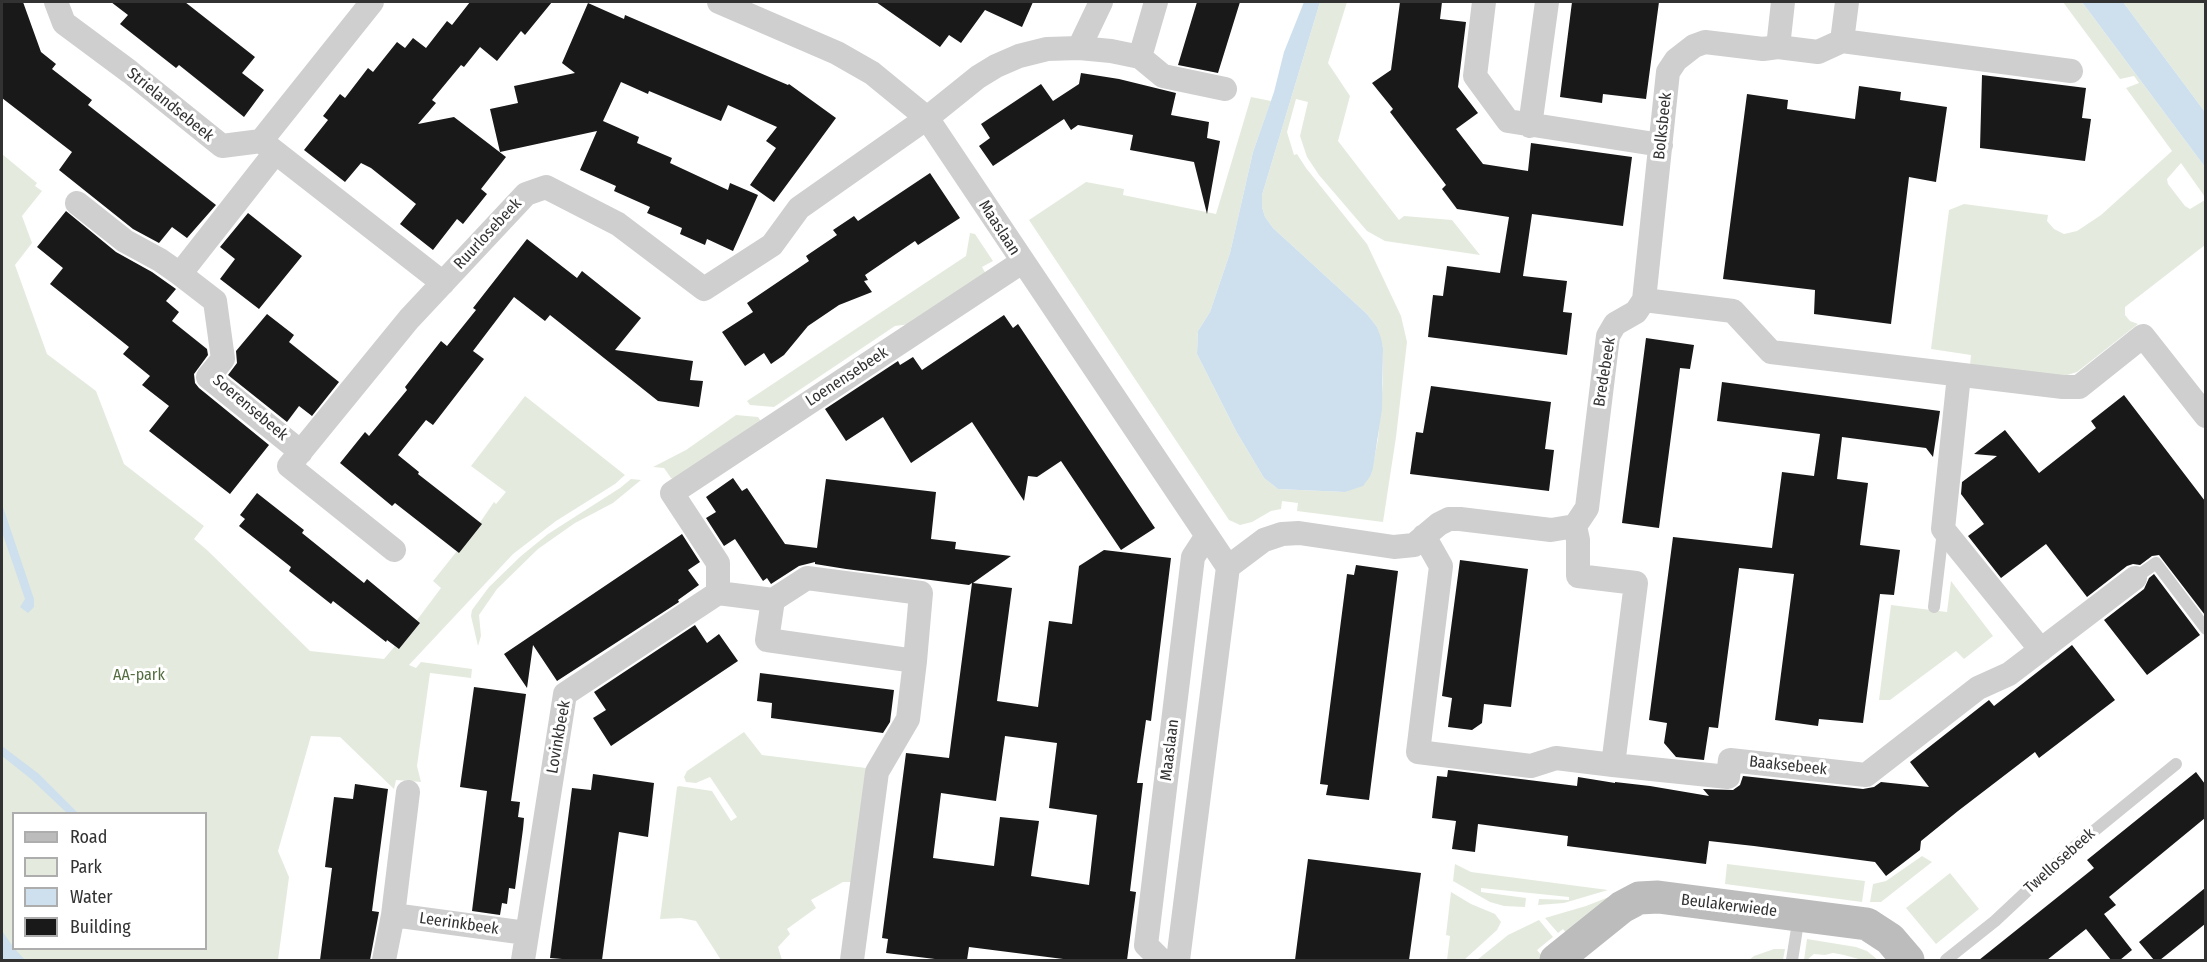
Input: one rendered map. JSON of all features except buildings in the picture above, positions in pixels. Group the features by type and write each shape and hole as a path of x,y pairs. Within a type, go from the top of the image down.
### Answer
{"street":[{"name":"Strielandsebeek","path":"56,2 64,22 222,146 268,147"},
{"path":"180,274 372,2"},
{"name":"Maaslaan","path":"719,2 837,53 872,73 927,118 1228,567 1178,960"},
{"path":"1079,48 1101,2"},
{"path":"1140,57 1156,2"},
{"path":"1484,2 1475,76 1508,121 1661,145"},
{"path":"1530,126 1547,2"},
{"path":"1778,47 1783,2"},
{"path":"1842,41 1847,2"},
{"name":"Bolksbeek","path":"1644,300 1668,72 1676,60 1694,46 1705,42 1763,50 1778,47 1818,52 1842,41 2071,71"},
{"path":"927,118 978,77 1009,60 1047,49 1079,48 1140,57 1163,76 1225,89"},
{"name":"Ruurlosebeek","path":"394,550 289,466 409,319 526,194 546,187 618,224 704,289 772,245 799,208 927,118"},
{"path":"268,147 443,283"},
{"name":"Soerensebeek","path":"77,203 125,241 160,260 215,301 223,359 208,377 302,452"},
{"name":"Loenensebeek","path":"718,593 718,563 672,493 1022,262"},
{"path":"1644,300 1733,311 1771,352 2079,387 2143,336 2205,416"},
{"name":"Bredebeek","path":"1575,526 1587,508 1608,336 1615,324 1636,312 1644,300"},
{"path":"1959,375 1943,529 2041,650"},
{"path":"1228,567 1264,540 1282,534 1299,533 1394,547 1414,544 1424,536 1439,524 1449,519 1551,531 1575,526 1578,540 1578,576 1636,583 1613,765 1556,758 1531,766 1418,752 1441,566 1424,536"},
{"name":"Maaslaan","path":"1161,960 1146,945 1193,557 1206,537"},
{"path":"718,593 773,600 807,578 921,593 908,719 877,772 852,960"},
{"name":"Baaksebeek","path":"1613,765 1728,777 1730,760 1866,775 1977,688 2009,674 2135,578"},
{"name":"Lovinkbeek","path":"523,960 565,694 718,593"},
{"path":"773,600 767,640 915,661"},
{"path":"384,960 393,915 408,792"},
{"name":"Beulakerwiede","path":"1556,960 1622,907 1639,898 1658,897 1867,924 1890,939 1908,960"},
{"name":"Leerinkbeek","path":"393,915 526,933"}],"lane":[{"path":"1934,607 1943,529"},
{"path":"2135,578 2156,562 2205,629"},
{"name":"Twellosebeek","path":"1946,960 1995,921 2073,848 2176,764"},
{"path":"1792,960 1800,915"}],"green space":[{"path":"1320,2 1347,2 1328,63 1350,96 1338,141 1399,220 1404,216 1452,220 1480,255 1385,241 1367,231 1319,175 1307,157 1300,136 1308,102 1296,99 1287,132 1294,155 1297,154 1367,244 1401,316 1407,342 1396,437 1383,522 1297,511 1298,503 1282,501 1281,509 1240,525 1229,520 1029,220 1086,182 1124,189 1123,195 1216,214 1251,97 1271,101 1253,152 1230,253 1210,312 1198,331 1197,354 1236,431 1264,478 1278,489 1345,492 1371,475 1378,439 1383,382 1383,348 1377,327 1367,314 1273,228 1265,217 1262,207 1262,195"},
{"path":"2063,2 2082,2 2205,167 2205,197 2181,163 2167,179 2168,184 2190,209 2205,200 2205,245 2125,307 2125,315 2130,321 2138,324 2077,372 2064,376 1970,365 1971,355 1931,349 1949,210 1964,204 2048,215 2047,221 2054,229 2064,234 2077,231 2101,215 2172,151 2126,88 2139,83 2134,76 2120,79"},
{"path":"2123,2 2205,2 2205,112"},
{"name":"AA-park","path":"2,154 37,183 35,186 42,191 22,216 32,243 15,265 47,354 96,391 124,464 204,526 194,539 310,651 384,659 395,646 399,649 420,623 417,620 441,588 433,581 457,551 459,553 494,502 496,504 506,492 471,466 525,396 625,475 615,484 556,521 513,554 409,665 416,668 421,662 472,669 471,678 430,673 417,766 421,782 396,780 394,789 340,737 311,736 278,851 289,877 278,960 2,960"},
{"path":"970,233 975,234 993,261 982,267 986,274 911,324 895,326 774,407 750,405 747,401 966,256"},
{"path":"736,415 758,417 763,424 679,480 671,478 664,468 653,467 686,450"},
{"path":"631,479 641,480 613,503 575,523 538,549 497,589 479,615 481,636 478,646 471,616 472,610 489,587 548,534"},
{"path":"1951,581 1993,636 1964,659 1956,651 1890,700 1879,700 1891,605 1947,612"},
{"path":"744,732 762,755 866,768 851,882 843,882 811,900 816,908 787,929 790,934 778,947 782,960 721,960 696,921 681,918 660,919 677,787 712,791 731,821 737,817 710,777 696,783 686,782 684,777 687,771"},
{"path":"1922,856 1932,862 1881,902 1870,902 1873,884 1886,881"},
{"path":"1455,864 1471,872 1608,890 1564,903 1538,905 1539,899 1569,900 1569,897 1481,888 1481,892 1526,898 1525,907 1504,906 1490,902 1453,881"},
{"path":"1727,864 1865,881 1862,902 1725,884"},
{"path":"1950,873 1979,909 1936,944 1906,908"},
{"path":"1451,892 1495,914 1501,922 1497,930 1464,960 1447,960 1450,936 1446,935"},
{"path":"1614,895 1569,936 1563,929 1558,933 1545,918 1586,906"},
{"path":"1539,920 1553,937 1537,950 1543,957 1538,960 1477,960 1508,935"},
{"path":"1807,939 1856,947 1867,951 1878,960 1862,960 1833,953 1814,954 1804,960"},
{"path":"1774,949 1785,949 1783,960 1749,960 1754,956"}],"water":[{"path":"1304,2 1320,2 1262,195 1262,207 1265,217 1273,228 1367,314 1377,327 1381,338 1383,348 1382,409 1373,468 1363,486 1345,492 1278,489 1264,478 1236,431 1197,354 1198,331 1210,312 1230,253 1253,152 1274,92 1284,52"},
{"path":"2082,2 2123,2 2205,112 2205,167"},
{"path":"2,504 34,599 34,607 28,613 20,607 25,599 2,532"},
{"path":"2,746 39,774 77,812 66,812 31,779 2,756"},
{"path":"2,931 12,945 12,950 16,950 25,960 2,960"}]}
